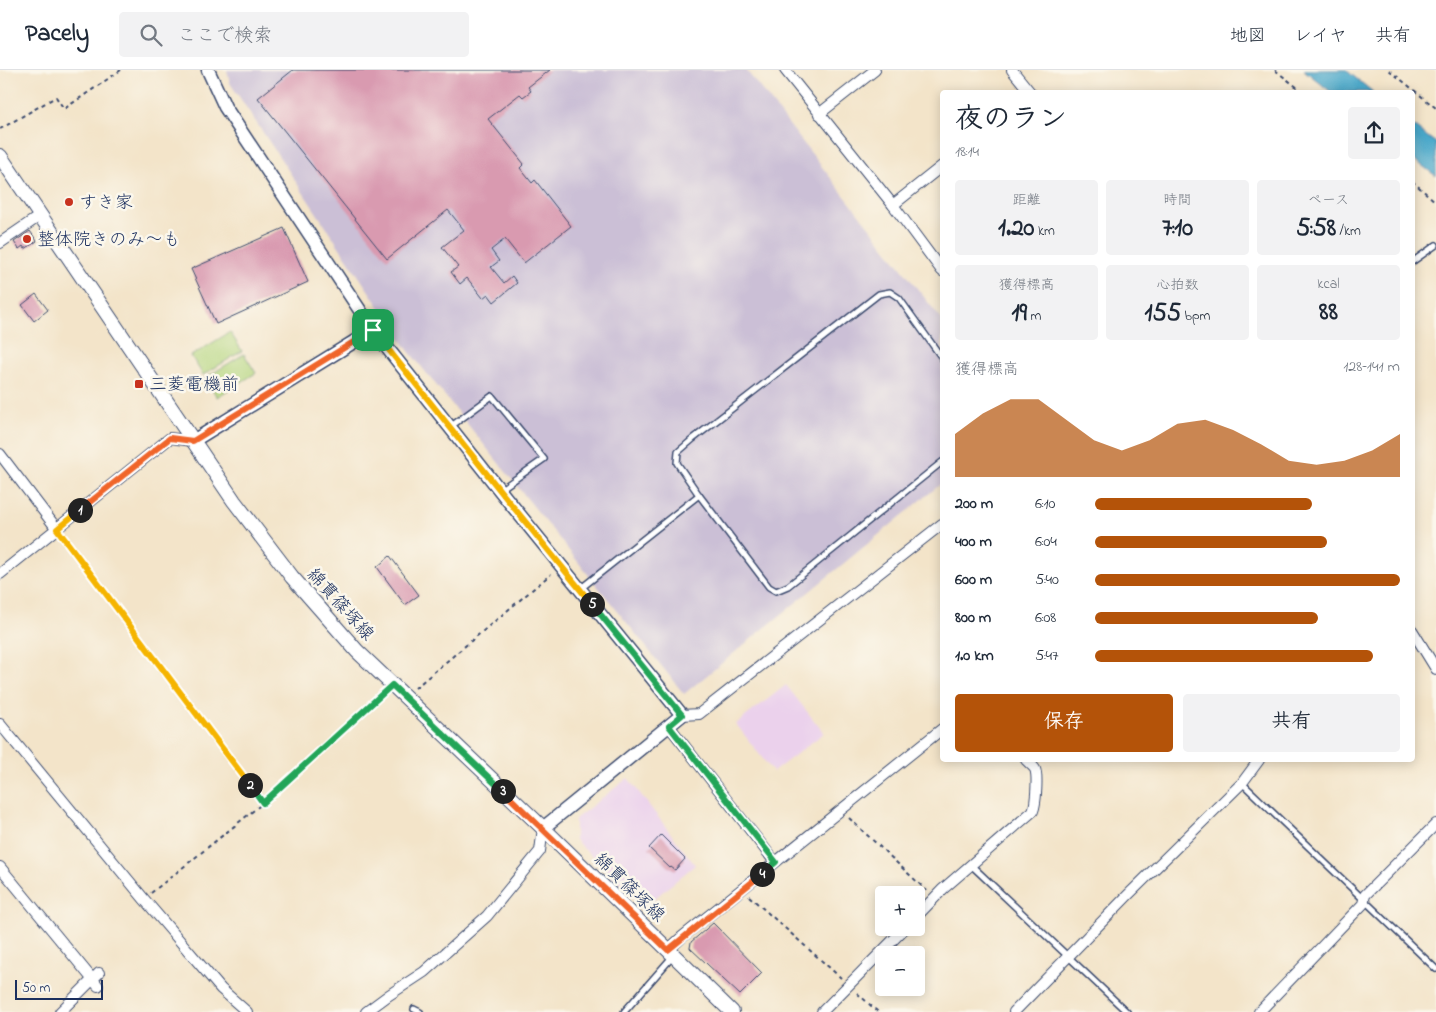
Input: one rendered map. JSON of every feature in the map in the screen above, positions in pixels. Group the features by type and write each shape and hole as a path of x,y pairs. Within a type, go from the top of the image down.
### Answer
{"main road":[{"name":"綿貫篠塚線","path":"0,156 234,501 292,577 345,638 404,697 543,828 732,1012"}],"street":[{"path":"208,70 225,107 373,330 682,715"},
{"path":"785,70 893,205 940,267"},
{"path":"820,114 875,70"},
{"path":"1012,70 1028,90"},
{"path":"893,205 940,168"},
{"path":"0,243 41,216"},
{"path":"0,574 170,438 193,441 373,330"},
{"path":"0,454 57,529"},
{"path":"366,1012 389,994 424,972 487,916 540,851 543,828 682,715 700,714 940,526"},
{"path":"1415,635 1436,669"},
{"path":"669,726 776,862"},
{"path":"1,728 144,899 222,989 247,1012"},
{"path":"671,953 742,890 940,731"},
{"path":"925,908 1033,811 1035,806 1036,776 1035,769 1028,762"},
{"path":"1014,1012 1128,895 1242,783 1258,762"},
{"path":"1258,1012 1363,904 1365,895 1436,824"},
{"path":"0,867 97,980 60,1012"},
{"path":"822,1012 898,936"}],"lane":[{"path":"1415,260 1436,245"},
{"path":"940,355 899,298 890,292 879,294 693,439 678,452 677,463 769,587 776,591 788,586 940,464"},
{"path":"450,427 492,396 544,459 500,490"},
{"path":"580,589 699,495"},
{"path":"1242,783 1436,969"},
{"path":"971,865 1127,1012"},
{"path":"624,1012 671,953"},
{"path":"414,1009 420,1012"}],"path":[{"path":"0,129 56,97 64,108 121,70"},
{"path":"1276,70 1301,90"},
{"path":"1389,70 1414,90"},
{"path":"1415,91 1436,108"},
{"path":"1415,184 1436,202"},
{"path":"57,529 263,803"},
{"path":"404,697 561,566"},
{"path":"144,899 263,803 392,685"},
{"path":"841,810 935,898"},
{"path":"742,890 878,1012"}],"shaded area":[{"path":"227,70 746,70 940,317 940,485 684,694 408,350 230,83"},
{"path":"786,685 824,733 773,772 736,724"},
{"path":"628,778 695,865 644,907 575,840 575,819"}],"green space":[{"path":"230,332 242,351 203,375 191,356"},
{"path":"244,354 256,373 217,397 205,378"}],"water":[{"path":"1304,70 1346,70 1371,90 1329,90"},
{"path":"1415,127 1436,143 1436,176 1415,160"}],"building":[{"path":"293,70 550,70 528,87 531,91 523,97 520,94 488,119 524,164 520,168 532,183 535,180 571,226 524,263 505,239 491,250 499,261 491,267 504,283 512,276 517,283 494,302 488,294 483,298 467,278 460,284 451,272 458,267 442,247 464,230 448,210 387,259 258,98"},
{"path":"284,228 308,282 216,324 191,269"},
{"path":"30,231 37,241 25,249 23,246 19,249 14,242"},
{"path":"36,294 48,310 34,321 22,305"},
{"path":"390,556 419,595 405,605 377,567"},
{"path":"661,835 685,859 675,870 670,868 649,848"},
{"path":"713,923 762,973 740,995 690,948 691,942"}],"place":[{"name":"すき家","path":"69,202"},
{"name":"整体院きのみ〜も","path":"27,239"},
{"name":"三菱電機前","path":"139,384"}],"route":[{"path":"373,330 682,715 669,726 776,862 668,950 392,685 263,803 57,529 170,438 193,441 373,330"}]}
